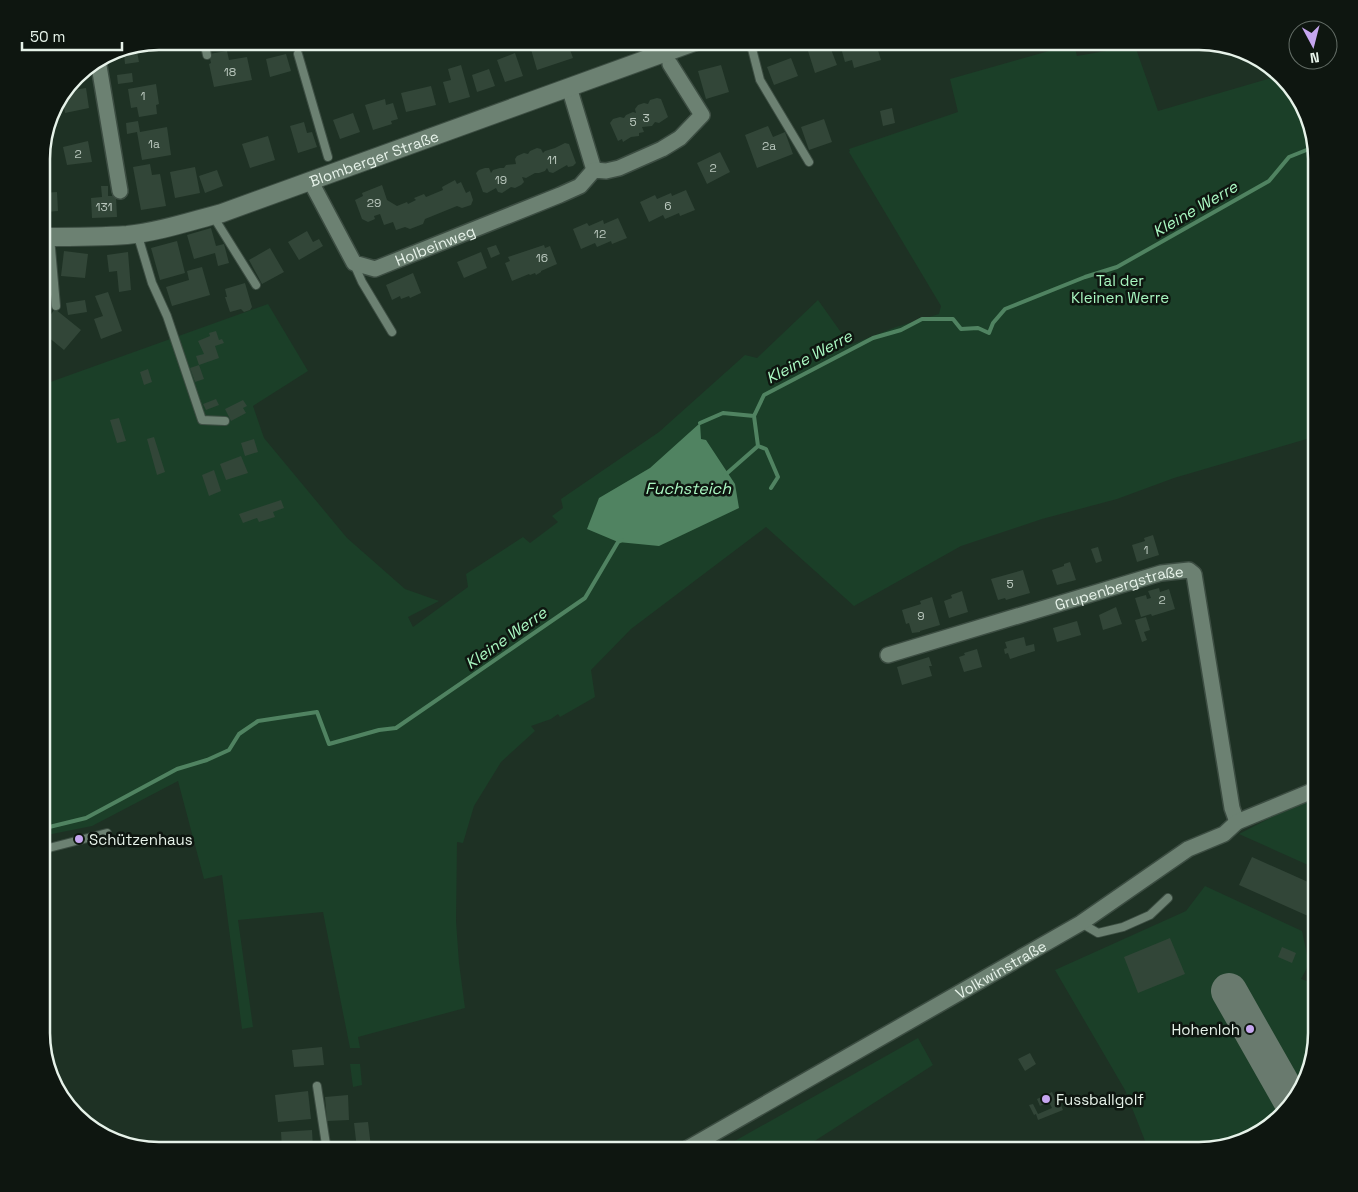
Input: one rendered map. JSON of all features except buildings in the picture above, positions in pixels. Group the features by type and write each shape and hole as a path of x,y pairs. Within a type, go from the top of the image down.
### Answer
{"street":[{"name":"Blomberger Straße","path":"50,237 75,238 137,233 166,228 213,215 311,182 672,50"},
{"path":"569,87 594,170 606,171 619,168 662,149 680,138 702,115 670,64"},
{"path":"99,68 120,191"},
{"name":"Holbeinweg","path":"354,263 375,269 580,186 594,170"},
{"path":"311,182 354,263"},
{"name":"Grupenbergstraße","path":"888,655 1161,572 1189,570 1194,574 1232,808 1237,822"},
{"name":"Volkwinstraße","path":"699,1142 1081,923 1188,849 1224,834 1237,822 1308,793"}],"lane":[{"path":"206,50 207,55"},
{"path":"752,50 760,80 809,162"},
{"path":"298,54 328,157"},
{"path":"213,215 256,285"},
{"path":"137,233 152,283 167,316 202,420 226,421"},
{"path":"354,263 362,282 392,332"},
{"path":"50,265 56,306"},
{"path":"50,848 107,833"},
{"path":"1081,923 1098,932 1123,927 1150,915 1168,898"},
{"path":"317,1086 325,1142"}],"green space":[{"name":"Tal der Kleinen Werre","path":"1053,50 1076,50 1077,56 1112,50 1136,50 1158,111 1271,78 1276,82 1290,99 1300,117 1308,152 1308,439 1174,478 1117,499 1042,519 961,546 854,606 766,527 631,629 591,670 595,697 560,717 558,714 551,719 531,726 535,731 501,762 474,806 463,843 457,842 456,921 465,1008 358,1037 360,1048 350,1048 323,912 238,920 253,1027 242,1029 222,875 204,879 178,781 92,826 50,834 50,382 268,304 308,371 253,406 264,438 347,538 405,589 439,601 408,617 413,627 468,587 466,574 523,537 530,543 558,522 552,516 563,508 561,499 659,432 745,355 757,358 818,300 850,345 896,327 939,314 941,306 849,152 849,149 958,112 950,79"},
{"path":"1308,799 1308,865 1239,834"},
{"path":"1205,886 1302,931 1308,959 1308,966 1301,979 1308,981 1306,1054 1300,1075 1290,1093 1276,1110 1259,1124 1241,1134 1213,1141 1145,1142 1125,1090 1055,970 1186,911"},
{"path":"918,1038 933,1065 813,1142 733,1142"},
{"path":"350,1064 360,1064 362,1085 353,1087"}],"water":[{"name":"Fuchsteich","path":"700,423 701,439 706,440 735,484 739,508 659,546 618,542 587,529 599,498 650,468"}],"waterway":[{"name":"Kleine Werre","path":"725,475 758,446 754,416 764,395 873,338 901,330 922,319 953,319 961,329 978,328 989,333 993,323 1005,309 1085,277 1117,267 1269,181 1289,157 1308,150"},
{"path":"700,423 723,413 754,416"},
{"path":"758,446 766,449 778,477 771,488"},
{"name":"Kleine Werre","path":"50,827 86,818 177,769 207,760 229,750 239,734 258,721 317,712 329,744 379,730 396,728 585,598 618,542 622,540"}],"taxiway":[{"path":"1229,991 1288,1095"}],"place":[{"name":"Schützenhaus","path":"79,839"},
{"name":"Hohenloh","path":"1250,1029"},
{"name":"Fussballgolf","path":"1046,1099"}]}
